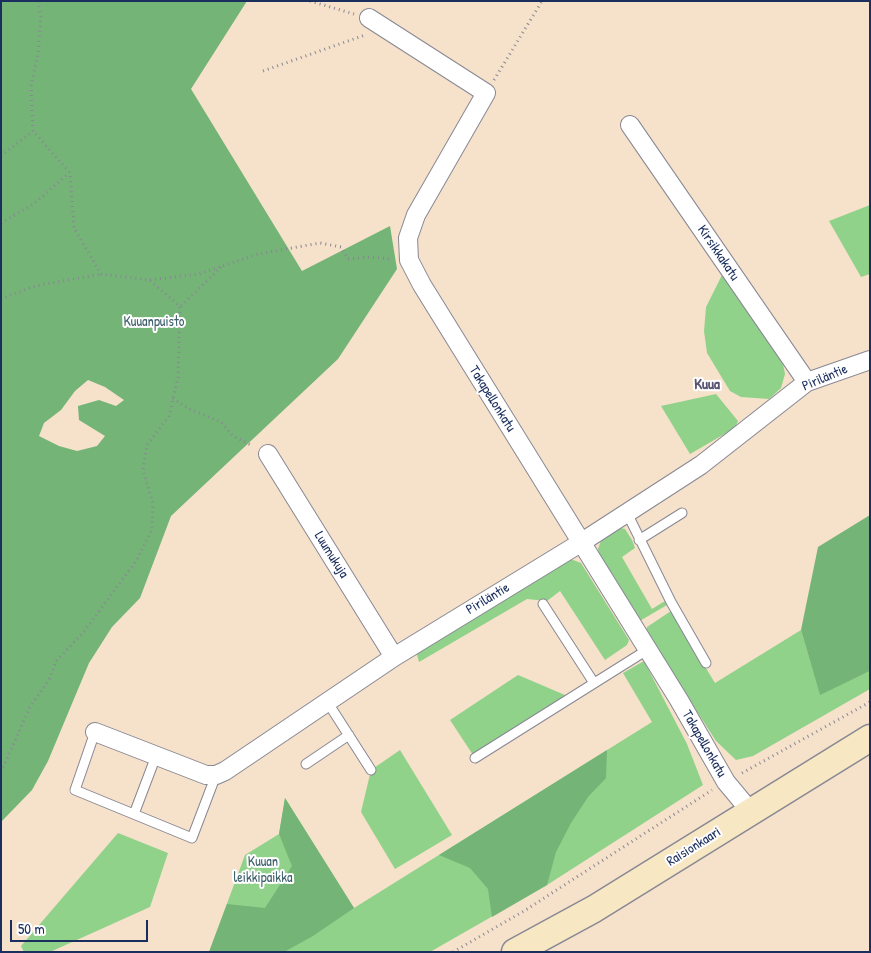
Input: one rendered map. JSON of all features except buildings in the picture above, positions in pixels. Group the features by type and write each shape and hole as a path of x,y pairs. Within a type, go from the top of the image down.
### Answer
{"main road":[{"name":"Raisionkaari","path":"515,952 594,909 870,738"}],"street":[{"path":"369,18 486,93"},
{"name":"Takapellonkatu","path":"486,93 416,215 408,238 409,260 422,285 582,542 726,782 751,812"},
{"name":"Kirsikkakatu","path":"630,124 807,382"},
{"name":"Piriläntie","path":"216,775 328,703 394,657 582,542 701,465 807,382 870,360"},
{"name":"Luumukuja","path":"268,454 394,657"},
{"path":"95,732 206,775 216,775"}],"lane":[{"path":"627,513 639,540 706,663"},
{"path":"639,540 682,513"},
{"path":"543,604 594,683"},
{"path":"475,758 648,650"},
{"path":"328,703 371,770"},
{"path":"95,732 75,790 192,838 216,775"},
{"path":"306,764 349,735"},
{"path":"134,814 156,756"}],"path":[{"path":"38,1 41,17 31,86 32,131 70,172 74,228 101,274"},
{"path":"310,1 369,18"},
{"path":"486,93 542,1"},
{"path":"263,71 384,28"},
{"path":"1,156 32,131"},
{"path":"1,223 35,203 70,172"},
{"path":"1,299 35,286 101,274 149,280 199,274 258,254 320,244 341,247 348,259 369,257 409,260"},
{"path":"1,772 30,707 49,680 56,661 83,633 136,561 152,530 153,504 143,470 147,446 169,416 178,377 180,306 204,281 224,266"},
{"path":"149,280 180,306"},
{"path":"173,398 189,409 221,422 233,436 268,454"},
{"path":"453,952 524,912 726,782 870,702"}],"green space":[{"name":"Kuuanpuisto","path":"1,1 247,1 191,89 302,271 390,226 397,269 338,359 171,516 140,598 112,627 89,663 48,761 32,790 1,822","holes":["88,380 105,387 124,400 116,406 99,400 78,406 79,420 105,436 97,446 77,451 59,446 39,436 44,423 61,410 75,391"]},
{"path":"870,205 870,274 861,277 829,221"},
{"path":"724,271 782,359 785,374 781,388 769,399 741,397 730,391 707,353 704,331 706,307"},
{"path":"716,394 738,421 735,428 690,454 661,406"},
{"path":"870,515 870,671 820,695 801,630 818,547"},
{"path":"616,527 625,529 632,540 635,548 622,557 652,609 665,601 667,605 638,622 600,562 598,549 602,538"},
{"path":"568,558 581,563 629,640 627,645 605,660 560,591 547,601 527,599 419,662 416,651"},
{"path":"671,611 715,683 801,630 820,694 870,671 870,689 753,756 736,760 716,741 646,632 647,627"},
{"name":"Kuuan leikkipaikka","path":"644,661 687,744 703,785 547,885 430,952 209,952 245,855 279,834 285,798 354,908 652,722 623,673"},
{"path":"518,675 572,698 475,758 450,720"},
{"path":"400,750 452,835 395,869 361,812 371,770"},
{"path":"607,750 606,778 588,797 571,823 556,852 547,885 492,917 488,889 470,868 439,855"},
{"path":"285,798 354,908 313,936 284,952 209,952 227,904 265,908 292,866 279,834"},
{"path":"118,833 168,853 150,907 50,952 24,952 21,946"}],"district":[{"name":"Kuua","path":"707,385"}]}
